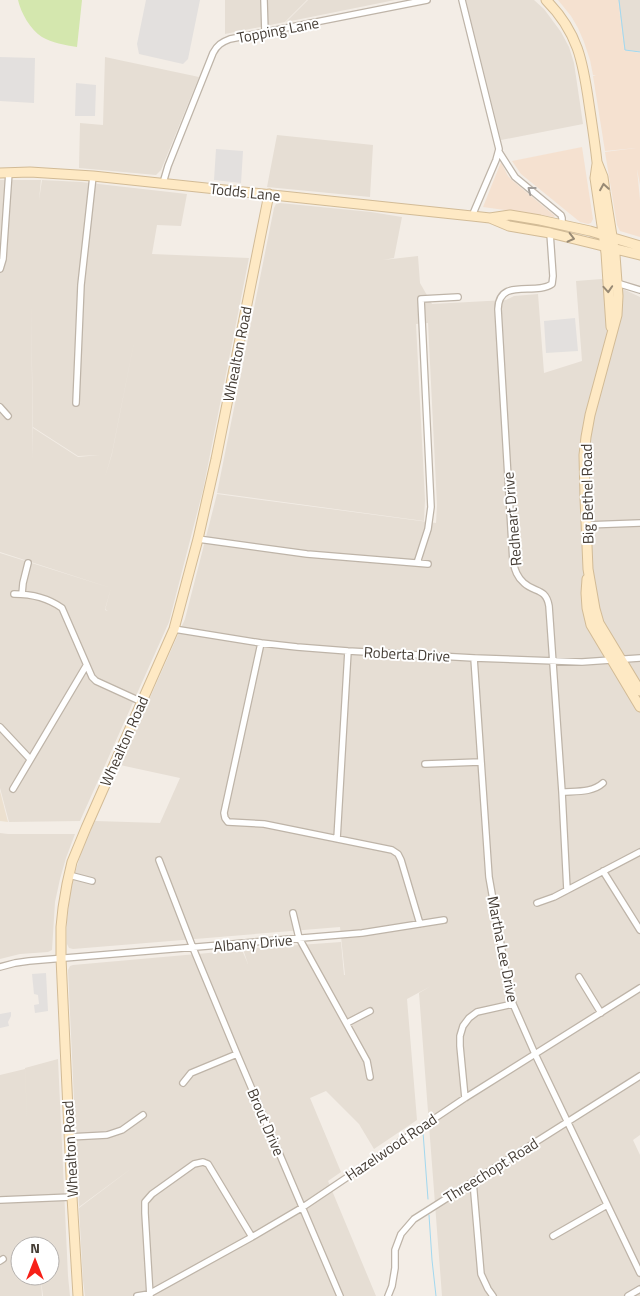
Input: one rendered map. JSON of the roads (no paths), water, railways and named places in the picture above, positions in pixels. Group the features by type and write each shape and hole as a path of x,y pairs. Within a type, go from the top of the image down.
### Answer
{"main road":[{"name":"Big Bethel Road","path":"546,0 567,26 575,41 582,62 597,162 595,178 617,283 618,296 617,315 590,415 586,438 584,471 588,569 597,618 640,707"},
{"name":"Todds Lane","path":"4,172 94,176 490,218 510,215 562,224 640,246"},
{"name":"Whealton Road","path":"78,1296 61,958 63,908 72,862 174,629 198,539 218,450 268,194"},
{"name":"Todds Lane","path":"490,218 509,226 550,233 640,255"},
{"name":"Big Bethel Road","path":"609,247 611,332"},
{"name":"Big Bethel Road","path":"617,660 640,691"}],"street":[{"path":"264,0 265,33"},
{"name":"Topping Lane","path":"163,183 216,46 230,39 427,0"},
{"path":"462,0 499,146 499,152 472,216"},
{"path":"499,152 515,177 562,215 562,224"},
{"path":"0,269 2,260 4,172"},
{"path":"76,403 81,286 94,176"},
{"name":"Redheart Drive","path":"550,233 552,284 546,287 510,290 502,295 499,300 498,309 513,562 516,573 524,583 540,591 548,600 567,890"},
{"path":"617,283 640,290"},
{"path":"417,563 427,535 431,508 421,299 458,297"},
{"path":"0,407 8,416"},
{"path":"586,525 640,523"},
{"path":"198,539 307,554 428,564"},
{"path":"22,594 28,563"},
{"path":"14,594 28,594 54,603 62,608 86,666 96,681 142,702"},
{"name":"Roberta Drive","path":"174,629 297,647 474,658 582,662 640,658"},
{"path":"261,643 224,813 225,818 228,822 264,824 392,850 398,854 401,860 420,924"},
{"path":"337,839 348,650"},
{"name":"Martha Lee Drive","path":"474,658 489,877 513,1004 640,1273"},
{"path":"13,789 86,666"},
{"path":"0,727 30,759"},
{"path":"425,764 480,762"},
{"path":"562,792 592,789 603,783"},
{"path":"537,903 554,897 640,852"},
{"name":"Brout Drive","path":"159,860 237,1054 340,1296"},
{"path":"603,871 640,930"},
{"path":"69,875 92,881"},
{"path":"292,913 299,938 367,1061 370,1077"},
{"name":"Albany Drive","path":"0,967 29,961 362,933 444,920"},
{"path":"578,977 601,1013"},
{"name":"Hazelwood Road","path":"137,1296 150,1295 303,1207 465,1098 640,988"},
{"path":"465,1098 460,1046 460,1036 464,1026 476,1012 513,1004"},
{"path":"346,1023 370,1011"},
{"path":"182,1083 191,1073 237,1054"},
{"name":"Threechopt Road","path":"388,1296 392,1286 394,1250 401,1234 414,1219 640,1076"},
{"path":"69,1137 107,1135 122,1130 143,1115"},
{"path":"150,1295 145,1202 152,1194 194,1164 204,1162 208,1164 252,1237"},
{"path":"473,1181 481,1274 493,1296"},
{"path":"0,1200 72,1197"},
{"path":"553,1236 607,1205"},
{"path":"628,1296 640,1289"}],"waterway":[{"path":"619,0 625,50 640,52"},
{"path":"423,1132 428,1199"},
{"path":"429,1215 436,1296"}]}
